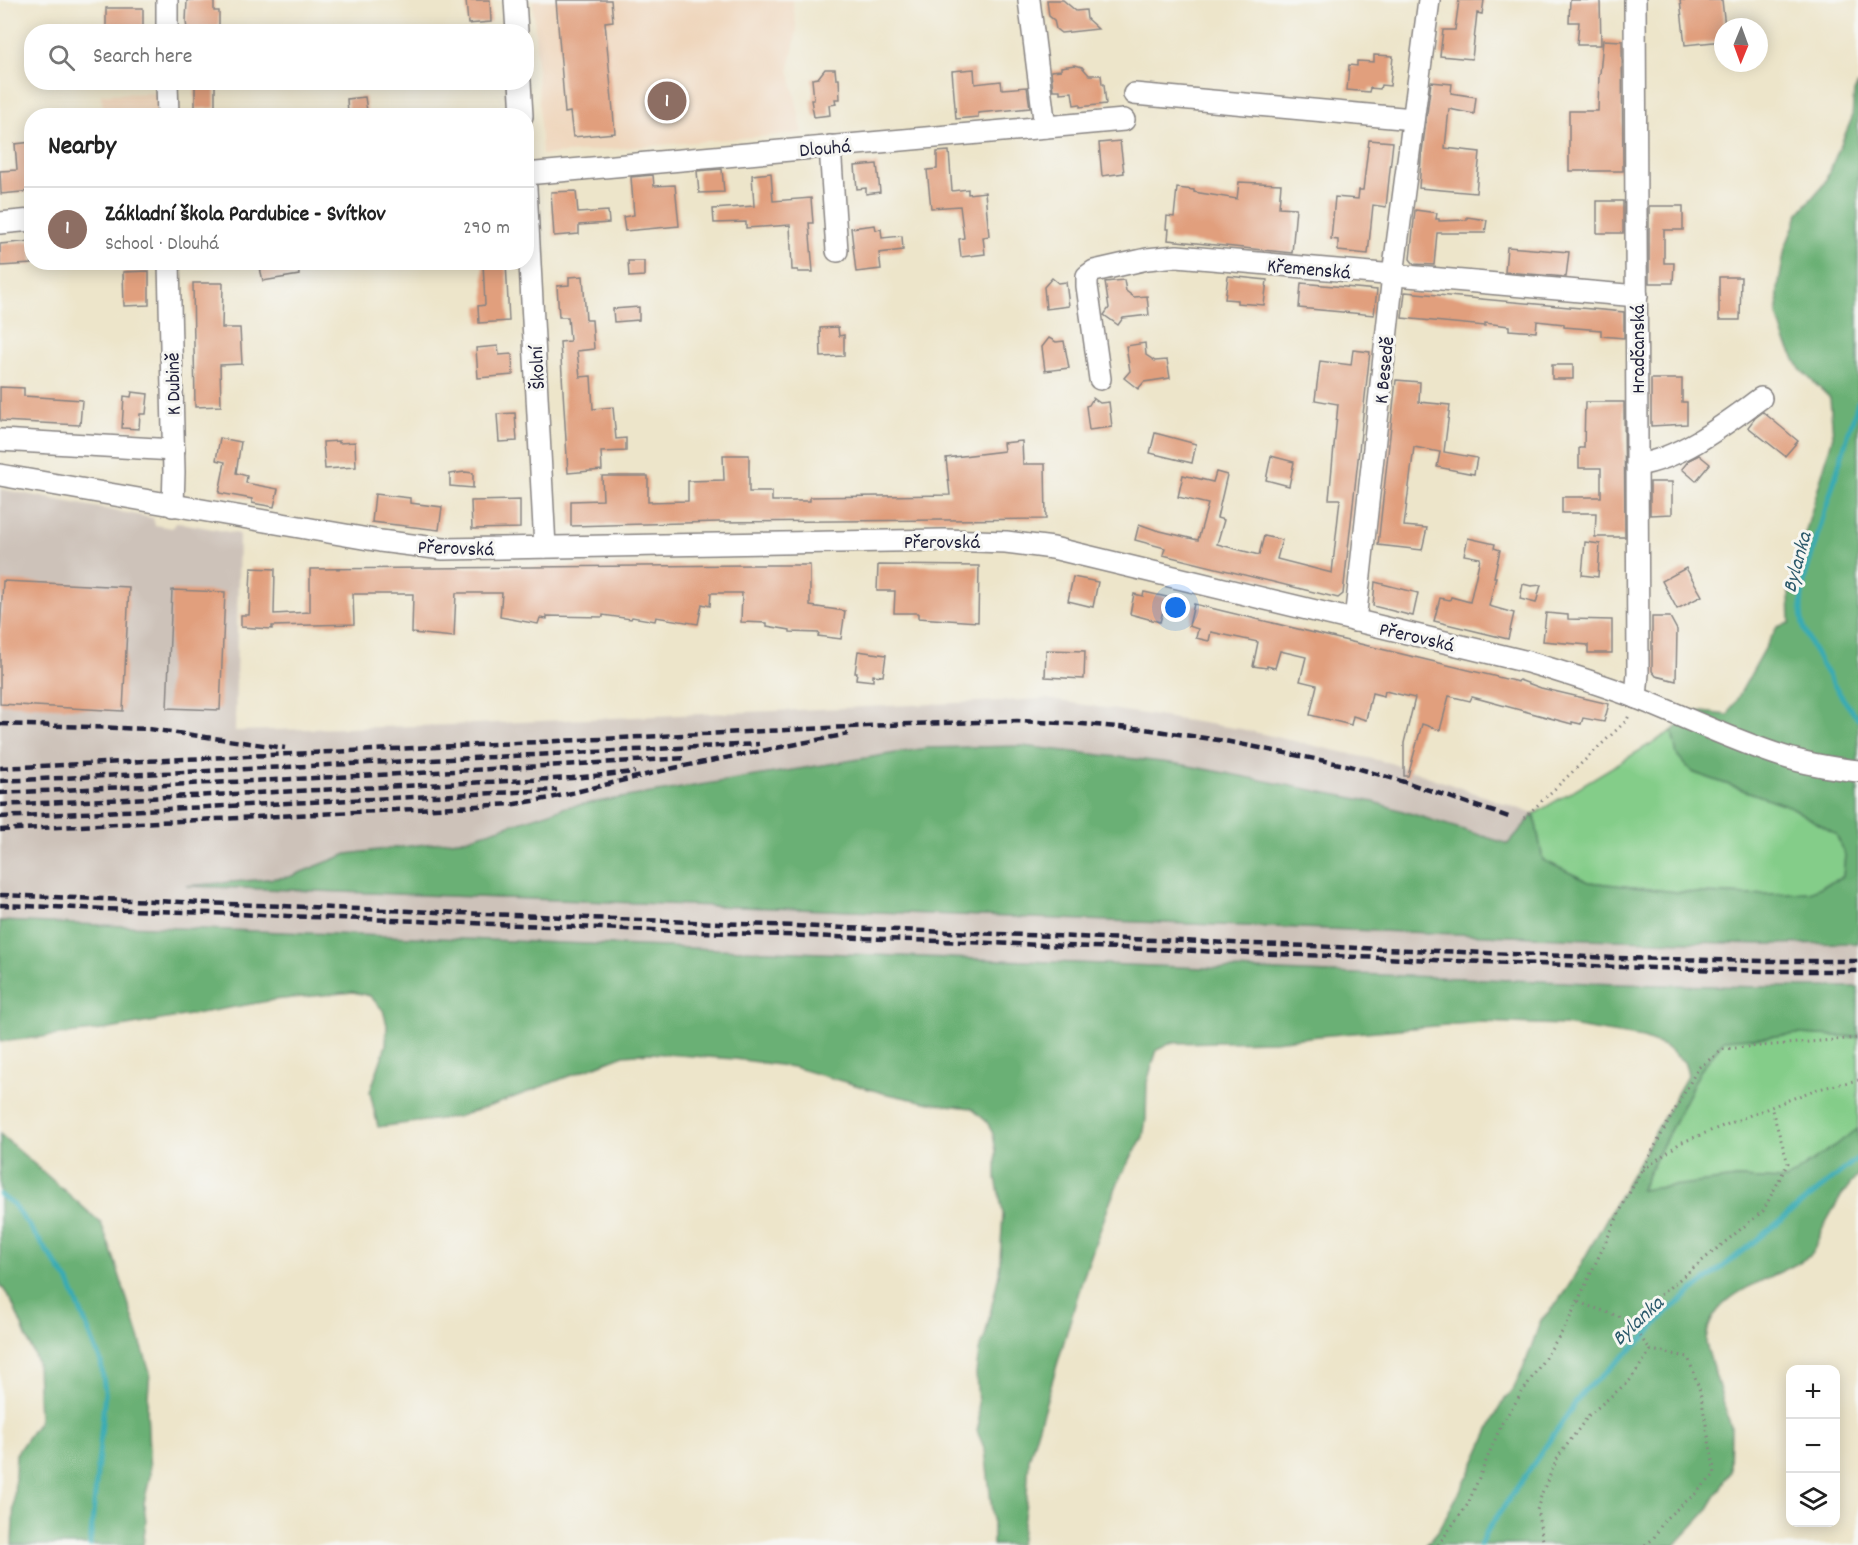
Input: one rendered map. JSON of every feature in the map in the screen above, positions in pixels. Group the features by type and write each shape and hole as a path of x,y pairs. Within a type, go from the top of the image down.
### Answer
{"street":[{"path":"167,0 167,24"},
{"path":"515,0 516,24"},
{"name":"K Besedě","path":"1355,621 1393,275 1429,0"},
{"name":"Hradčanská","path":"1635,0 1638,674 1636,698"},
{"path":"1025,8 1045,127"},
{"path":"167,90 168,108"},
{"path":"520,90 522,108"},
{"path":"1134,94 1413,119"},
{"name":"Dlouhá","path":"534,173 1124,120"},
{"path":"830,146 837,251"},
{"path":"0,223 24,221"},
{"name":"Křemenská","path":"1100,379 1087,276 1094,271 1147,259 1177,256 1637,296"},
{"name":"K Dubině","path":"170,270 173,506"},
{"name":"Školní","path":"530,270 545,547"},
{"path":"1637,465 1655,461 1697,442 1761,398"},
{"path":"0,440 174,450"},
{"name":"Přerovská","path":"0,475 406,545 465,549 944,540 1027,544 1088,556 1528,662 1636,698 1715,732 1782,756 1858,771"}],"path":[{"path":"1524,818 1627,720 1636,698"},
{"path":"1438,1545 1468,1504 1502,1424 1566,1326 1625,1201 1698,1068 1724,1050 1858,1038"},
{"path":"1642,1171 1680,1143 1814,1090 1858,1080"},
{"path":"1629,1323 1704,1257 1763,1211 1788,1163 1771,1107"},
{"path":"1577,1302 1624,1318 1651,1350 1688,1357 1700,1390 1715,1474 1665,1519 1653,1539 1645,1545"},
{"path":"1544,1545 1538,1510 1542,1492 1558,1457 1589,1415 1630,1380 1651,1350"}],"shaded area":[{"path":"533,0 792,0 797,30 789,69 803,133 542,155"},
{"path":"158,93 158,108 103,108 101,94"},
{"path":"0,489 153,518 155,525 172,528 177,522 239,534 235,731 450,725 1046,699 1241,729 1390,763 1534,814 1508,844 1374,802 1179,764 1022,746 927,748 566,807 466,839 347,854 289,877 193,886 1616,940 1764,944 1858,943 1858,987 1615,984 0,921"}],"green space":[{"path":"1858,84 1858,943 1764,944 1616,940 186,886 289,877 347,854 466,839 566,807 927,748 1022,746 1179,764 1374,802 1508,844 1534,814 1543,860 1589,882 1676,892 1750,895 1810,892 1843,877 1845,855 1836,834 1789,806 1692,772 1677,755 1672,731 1694,711 1728,715 1777,627 1790,623 1789,590 1833,436 1830,398 1800,369 1785,340 1777,315 1778,289 1785,248 1799,213 1824,184 1852,118 1854,92"},
{"path":"1672,731 1677,755 1692,772 1789,806 1836,834 1845,855 1843,877 1810,892 1750,895 1676,892 1589,882 1543,860 1534,814"},
{"path":"0,921 1615,984 1858,987 1858,1037 1799,1034 1724,1040 1700,1071 1640,1190 1736,1178 1786,1180 1858,1129 1858,1176 1835,1206 1810,1255 1737,1294 1715,1314 1708,1328 1706,1344 1731,1427 1730,1472 1706,1512 1675,1545 1426,1545 1438,1531 1468,1476 1500,1406 1514,1387 1541,1320 1568,1287 1688,1074 1684,1062 1664,1046 1643,1038 1564,1025 1481,1022 1274,1041 1171,1043 1157,1050 1147,1082 1143,1137 1121,1175 1082,1281 1029,1459 1020,1545 993,1545 993,1520 985,1450 977,1431 979,1423 976,1373 979,1351 985,1336 999,1274 1003,1214 996,1178 996,1151 993,1134 987,1122 971,1108 930,1103 883,1093 793,1067 735,1059 650,1053 624,1055 457,1117 378,1127 370,1092 386,1045 387,1025 383,1010 370,996 353,992 274,1000 110,1029 0,1042"},
{"path":"1799,1034 1858,1037 1858,1129 1786,1180 1736,1178 1640,1191 1700,1071 1724,1040"},
{"path":"0,1134 101,1223 114,1258 150,1372 147,1408 150,1476 144,1503 146,1522 143,1545 12,1545 16,1454 39,1421 37,1362 11,1300 0,1284"}],"building":[{"path":"187,0 214,0 214,11 219,11 219,24 186,24"},
{"path":"466,0 490,0 491,22 468,24"},
{"path":"556,0 611,0 613,21 605,22 615,133 573,137 570,112 565,113"},
{"path":"1047,0 1063,0 1076,11 1086,10 1087,19 1098,29 1061,33 1049,16"},
{"path":"1459,0 1484,0 1482,14 1477,13 1472,59 1440,56 1443,30 1455,30"},
{"path":"1570,0 1600,0 1601,45 1577,45 1579,22 1569,22"},
{"path":"1680,0 1722,0 1724,18 1714,18 1714,42 1685,45"},
{"path":"106,8 143,8 143,24 106,24"},
{"path":"1603,40 1622,41 1623,171 1569,171 1569,111 1598,111"},
{"path":"1374,55 1393,56 1390,86 1381,85 1380,89 1370,88 1369,92 1347,90 1349,65 1357,66 1357,61 1374,62"},
{"path":"1075,65 1082,67 1089,75 1101,75 1106,104 1080,107 1080,104 1074,105 1072,92 1060,93 1060,90 1053,90 1051,71"},
{"path":"825,69 835,69 836,79 839,79 840,99 835,99 836,104 829,105 830,115 814,117 811,100 814,100 812,79 818,78"},
{"path":"974,69 975,84 1001,81 1002,89 1027,87 1030,108 978,113 978,117 956,119 952,71"},
{"path":"1431,82 1452,84 1451,93 1476,97 1474,114 1449,109 1445,148 1480,152 1476,193 1419,188"},
{"path":"195,90 215,90 215,108 195,108"},
{"path":"365,97 367,108 348,108 347,99"},
{"path":"1369,140 1393,142 1386,207 1373,205 1368,254 1338,251 1338,240 1331,239 1335,197 1358,199 1359,190 1363,190"},
{"path":"1120,141 1124,173 1102,176 1099,143"},
{"path":"24,143 24,192 1,194 0,171 17,170 15,144"},
{"path":"949,151 952,191 968,189 968,194 985,192 989,236 983,237 985,254 961,257 959,239 964,238 960,206 931,208 927,170 937,169 937,152"},
{"path":"877,164 880,192 866,194 866,188 857,189 855,166"},
{"path":"722,169 724,192 699,193 697,171"},
{"path":"771,173 773,201 811,198 813,223 809,223 813,272 792,270 790,225 746,228 746,222 714,223 713,209 754,206 752,175"},
{"path":"653,175 654,186 675,185 679,226 625,231 623,217 634,215 631,177"},
{"path":"1239,182 1281,184 1279,207 1296,208 1292,253 1168,240 1167,216 1174,217 1177,188 1237,199"},
{"path":"576,191 578,213 608,211 609,223 579,225 579,234 554,236 551,192"},
{"path":"1597,201 1623,201 1623,233 1597,233"},
{"path":"1649,206 1683,206 1683,230 1664,230 1664,263 1674,263 1673,283 1649,283"},
{"path":"1415,210 1437,213 1436,219 1439,221 1467,220 1467,217 1487,220 1485,233 1437,233 1434,265 1414,264 1410,259"},
{"path":"875,225 876,230 881,229 882,238 902,236 903,250 879,253 881,269 856,272 851,228"},
{"path":"24,242 24,264 0,266 0,244"},
{"path":"1507,247 1569,252 1566,277 1505,272"},
{"path":"628,261 644,261 644,276 629,277"},
{"path":"260,270 299,270 299,275 263,281"},
{"path":"483,270 506,270 509,321 479,323 478,306 485,305"},
{"path":"149,271 149,305 124,306 123,272"},
{"path":"583,276 586,320 592,320 594,349 577,351 580,377 591,376 593,409 613,407 616,439 626,438 626,451 601,452 602,470 568,473 560,342 570,341 568,317 559,317 557,286 569,285 569,277"},
{"path":"1228,276 1267,280 1264,305 1237,303 1237,300 1225,299"},
{"path":"1719,277 1741,277 1740,320 1719,320"},
{"path":"1052,278 1058,283 1066,282 1069,306 1046,309 1044,287"},
{"path":"1124,280 1126,291 1134,297 1147,296 1149,315 1123,318 1118,325 1104,315 1109,308 1105,282"},
{"path":"193,283 223,283 222,328 240,328 242,364 220,365 221,406 195,407"},
{"path":"1301,283 1377,290 1374,315 1299,308"},
{"path":"1405,292 1624,312 1624,338 1601,336 1601,330 1564,327 1564,324 1537,321 1536,332 1509,330 1509,326 1485,323 1485,326 1402,318"},
{"path":"639,307 639,320 614,322 613,309"},
{"path":"838,327 839,336 844,335 844,356 821,357 820,328"},
{"path":"1049,338 1056,342 1064,341 1069,368 1045,371 1042,347"},
{"path":"1145,343 1146,355 1155,361 1167,360 1170,378 1144,382 1138,389 1124,378 1130,371 1126,346"},
{"path":"498,346 499,355 512,354 513,375 478,378 476,348"},
{"path":"1353,350 1370,352 1343,594 1338,598 1163,555 1165,548 1135,540 1139,524 1198,540 1208,504 1178,497 1183,475 1213,482 1216,472 1227,475 1217,518 1224,520 1217,544 1259,555 1264,536 1282,540 1277,559 1332,573 1340,499 1329,499 1338,404 1315,400 1320,361 1351,365"},
{"path":"1552,365 1573,365 1573,379 1552,379"},
{"path":"1651,379 1682,379 1682,402 1687,402 1687,424 1651,426"},
{"path":"1396,380 1420,382 1419,402 1450,405 1444,452 1477,458 1474,474 1437,467 1440,452 1414,447 1404,526 1427,528 1422,550 1378,545"},
{"path":"0,387 24,388 24,396 82,400 80,425 1,421"},
{"path":"132,392 148,394 146,414 140,414 139,429 122,428 124,396 131,397"},
{"path":"1093,398 1100,403 1109,402 1112,427 1089,430 1086,406"},
{"path":"1585,402 1624,402 1625,537 1595,537 1596,513 1562,513 1562,497 1601,497 1601,468 1579,468 1579,448 1584,448"},
{"path":"1763,412 1798,441 1785,456 1748,427"},
{"path":"515,413 517,441 499,442 497,414"},
{"path":"1155,433 1196,444 1192,463 1150,453"},
{"path":"220,438 241,442 236,473 247,476 246,483 278,489 274,507 252,503 252,499 219,493 225,462 216,460"},
{"path":"339,441 339,443 355,442 356,467 325,469 323,442"},
{"path":"1022,441 1023,464 1045,464 1046,519 719,522 571,526 571,501 603,500 602,476 648,476 648,502 688,501 688,481 724,480 723,455 749,455 749,492 772,492 772,501 810,501 810,497 950,495 946,458 1004,451 1003,443"},
{"path":"1699,455 1710,464 1696,481 1682,469 1689,460"},
{"path":"1271,456 1294,462 1289,486 1266,480"},
{"path":"473,473 473,488 450,486 450,474"},
{"path":"1650,482 1672,482 1672,514 1650,515"},
{"path":"375,494 410,498 410,503 442,507 439,530 372,522"},
{"path":"520,500 520,528 472,529 471,501"},
{"path":"1468,538 1495,544 1494,548 1500,550 1489,606 1514,613 1508,639 1434,621 1440,598 1450,600 1451,597 1470,602 1480,558 1464,555"},
{"path":"1585,542 1600,544 1598,577 1582,575"},
{"path":"810,565 810,606 845,611 841,639 818,636 819,633 790,632 790,630 767,626 767,623 741,622 742,593 711,593 710,606 702,604 698,624 656,617 655,621 603,615 603,617 547,616 547,619 540,618 538,624 500,617 502,593 456,593 454,637 412,633 413,594 353,594 354,624 272,626 272,629 241,627 241,615 249,615 251,568 275,569 274,614 310,612 310,569"},
{"path":"878,565 979,566 978,622 918,618 918,613 894,613 895,591 877,591"},
{"path":"1686,568 1702,596 1677,609 1662,581"},
{"path":"1073,577 1098,582 1093,607 1068,601"},
{"path":"3,581 129,587 123,711 0,704"},
{"path":"1375,582 1418,593 1413,616 1373,606"},
{"path":"1523,584 1541,585 1536,603 1520,599"},
{"path":"172,590 225,592 220,710 167,708"},
{"path":"1144,592 1167,597 1160,622 1130,614 1134,594 1143,596"},
{"path":"1194,604 1518,682 1519,680 1541,688 1609,704 1604,722 1583,718 1581,724 1572,722 1572,724 1472,697 1470,701 1449,696 1440,730 1422,724 1408,776 1404,776 1404,743 1415,698 1385,691 1384,696 1372,693 1366,720 1353,716 1351,725 1310,715 1317,685 1300,681 1306,657 1280,651 1275,668 1253,666 1258,642 1211,632 1209,641 1196,638 1198,629 1189,626"},
{"path":"1546,613 1568,615 1568,619 1612,620 1612,653 1588,653 1588,645 1543,641"},
{"path":"1652,617 1670,617 1677,630 1676,681 1656,676 1652,671"},
{"path":"1046,650 1085,651 1084,679 1045,677"},
{"path":"858,651 886,655 883,676 873,675 873,681 856,679"}],"waterway":[{"name":"Bylanka","path":"1858,402 1805,577 1801,607 1803,625 1812,648 1858,719"},
{"name":"Bylanka","path":"1480,1545 1485,1534 1583,1392 1644,1338 1668,1311 1858,1158"},
{"path":"0,1195 13,1204 69,1282 101,1362 105,1392 90,1545"}],"railway":[{"path":"0,768 910,724 1017,721 1144,729 1225,741 1350,766 1509,817"},
{"path":"0,724 149,729 285,748"},
{"path":"0,830 515,804 551,798 674,768 848,734"},
{"path":"0,781 759,744"},
{"path":"0,793 686,758"},
{"path":"0,805 572,778 635,772"},
{"path":"0,817 557,790"},
{"path":"0,895 1616,958 1858,961"},
{"path":"0,905 1616,967 1858,971"}],"place":[{"name":"Základní škola Pardubice - Svítkov","path":"667,101"}]}
